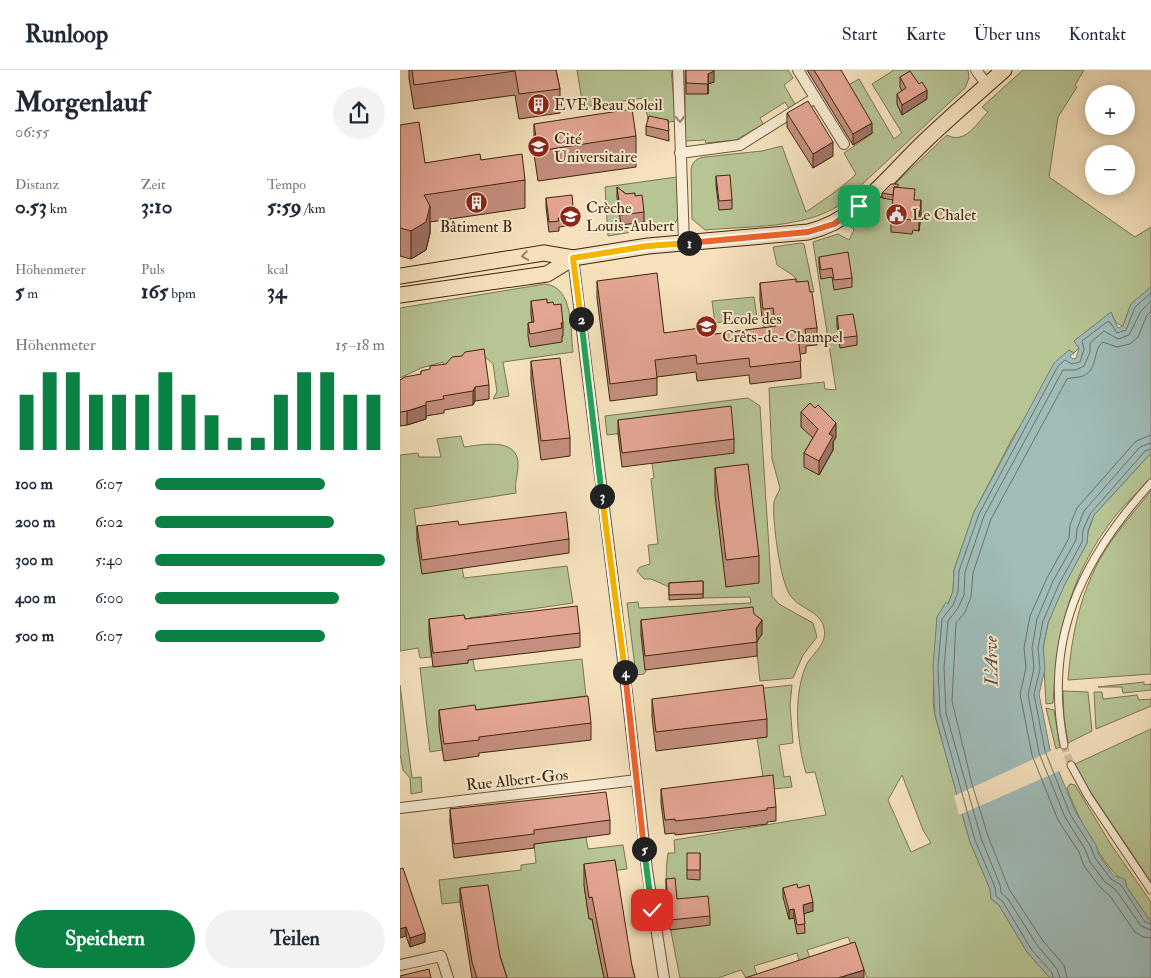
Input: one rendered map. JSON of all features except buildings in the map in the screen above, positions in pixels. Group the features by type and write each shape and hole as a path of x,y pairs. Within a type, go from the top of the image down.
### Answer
{"main road":[{"path":"400,276 544,253 573,258 684,243 808,232 834,224 851,212 925,141 1004,70"},
{"path":"400,295 547,274 573,258"}],"street":[{"path":"678,70 684,243"},
{"path":"798,70 844,144"},
{"path":"976,70 987,85"},
{"path":"680,153 740,146 816,98"},
{"path":"573,258 652,910 664,978"},
{"path":"1064,745 1059,715 1060,660 1066,625 1075,597 1093,558 1104,540 1151,483"},
{"path":"1071,765 1088,796 1151,890"},
{"name":"Rue Albert-Gos","path":"400,808 637,780"},
{"path":"400,965 441,956 448,978"}],"green space":[{"path":"577,70 671,70 676,121 649,125 644,98 583,107"},
{"path":"685,70 788,70 793,78 784,85 796,106 790,110 785,102 760,118 763,124 736,140 706,143 705,140 685,141"},
{"path":"894,70 968,70 969,78 965,88 840,205 825,213 809,218 757,227 705,230 692,219 691,169 694,162 702,157 762,151 782,146 806,212 832,194 856,174 844,153 873,133 845,87 859,79 894,139 902,133 872,84"},
{"path":"1023,70 1084,70 1075,85 1077,87 1058,117 1049,177 1135,237 1151,227 1151,287 1131,304 1123,326 1116,323 1111,313 1074,341 1079,348 1074,353 1069,350 1013,437 974,512 954,570 953,591 948,604 937,617 933,702 970,842 990,889 991,899 999,905 1027,952 1050,978 867,978 855,944 851,944 848,937 807,950 810,958 799,961 797,953 754,966 757,975 746,978 741,970 718,978 680,978 669,916 666,884 668,853 675,853 674,840 826,815 815,772 806,773 800,748 798,720 801,680 807,663 818,650 825,634 819,618 790,595 783,577 774,522 774,502 780,488 772,459 769,388 824,382 825,389 836,390 813,242 838,234 849,240 854,230 850,226 947,135 959,137 975,127 988,112 982,107","holes":["902,775 923,830 931,843 911,852 888,800"]},
{"path":"677,177 678,218 674,225 608,236 605,187"},
{"path":"804,244 814,292 802,288 794,276 777,265 773,247"},
{"path":"545,284 554,287 566,301 569,310 573,352 503,362 509,396 493,399 497,392 493,364 484,356 446,378 443,362 421,368 400,378 400,308"},
{"path":"754,297 757,318 715,323 712,301"},
{"path":"748,398 760,406 772,596 779,604 813,623 817,637 803,655 793,678 760,681 756,643 641,634 646,671 644,674 636,675 627,603 638,602 639,608 751,603 750,597 703,598 703,586 669,587 651,579 644,579 637,571 640,567 650,564 648,545 658,544 651,479 654,478 652,463 693,458 689,425 607,435 605,416"},
{"path":"461,436 464,447 496,444 511,449 516,454 518,470 516,493 414,509 422,573 462,568 464,578 567,566 573,603 469,618 470,632 429,634 431,657 420,658 418,648 400,651 400,455 418,453 419,457 441,457 437,439"},
{"path":"1151,453 1151,479 1116,515 1100,537 1077,581 1069,604 1058,651 1053,703 1046,704 1043,649 1048,623 1063,586 1087,543 1088,532 1094,515"},
{"path":"1151,491 1151,674 1068,680 1076,623 1087,587 1104,552 1119,530"},
{"path":"582,659 586,696 480,709 440,727 442,750 430,752 420,668 468,663 468,660 473,660 475,671"},
{"path":"1144,682 1144,685 1151,684 1151,690 1123,693 1122,687 1098,687"},
{"path":"400,685 412,778 421,777 422,792 411,794 410,778 403,770 400,754"},
{"path":"792,685 790,705 793,743 779,745 784,777 790,776 792,787 765,790 757,738 767,737 654,700"},
{"path":"1063,691 1088,692 1092,731 1068,743 1064,717"},
{"path":"1094,692 1102,692 1103,699 1137,695 1139,700 1151,699 1151,706 1096,729"},
{"path":"1046,708 1054,710 1060,747 1056,749"},
{"path":"1151,729 1151,882 1086,785 1075,764"},
{"path":"1070,784 1075,785 1110,843 1151,902 1151,922 1126,886 1126,882 1109,867 1091,840 1067,788"},
{"path":"586,837 588,849 623,845 627,869 594,873 584,885 589,919 592,919 604,978 502,978 460,902 442,904 439,880 521,870 521,865 536,863 534,844"}],"water":[{"name":"L'Arve","path":"1151,287 1151,453 1094,515 1088,531 1087,543 1064,586 1048,623 1043,648 1045,669 1039,694 1050,750 1075,811 1096,845 1099,855 1114,876 1125,879 1126,886 1151,922 1151,978 1050,978 1027,952 999,905 991,899 990,889 970,842 935,715 933,666 937,617 946,602 948,604 953,591 954,570 974,512 1054,363 1069,350 1074,353 1070,356 1073,359 1076,358 1079,348 1074,341 1111,312 1118,328 1123,326 1131,304"}],"pier":[{"path":"1053,750 1062,770 959,815 954,796"}],"tunnel":[{"path":"1064,745 1071,765"}],"place":[{"name":"EVE Beau Soleil","path":"538,104"},
{"name":"Cité Universitaire","path":"538,147"},
{"name":"Bâtiment B","path":"476,202"},
{"name":"Le Chalet","path":"896,214"},
{"name":"Crèche Louis-Aubert","path":"570,216"},
{"name":"Ecole des Crêts-de-Champel","path":"706,327"}],"route":[{"path":"652,910 573,258 648,246 808,232 834,224 859,206"}]}
